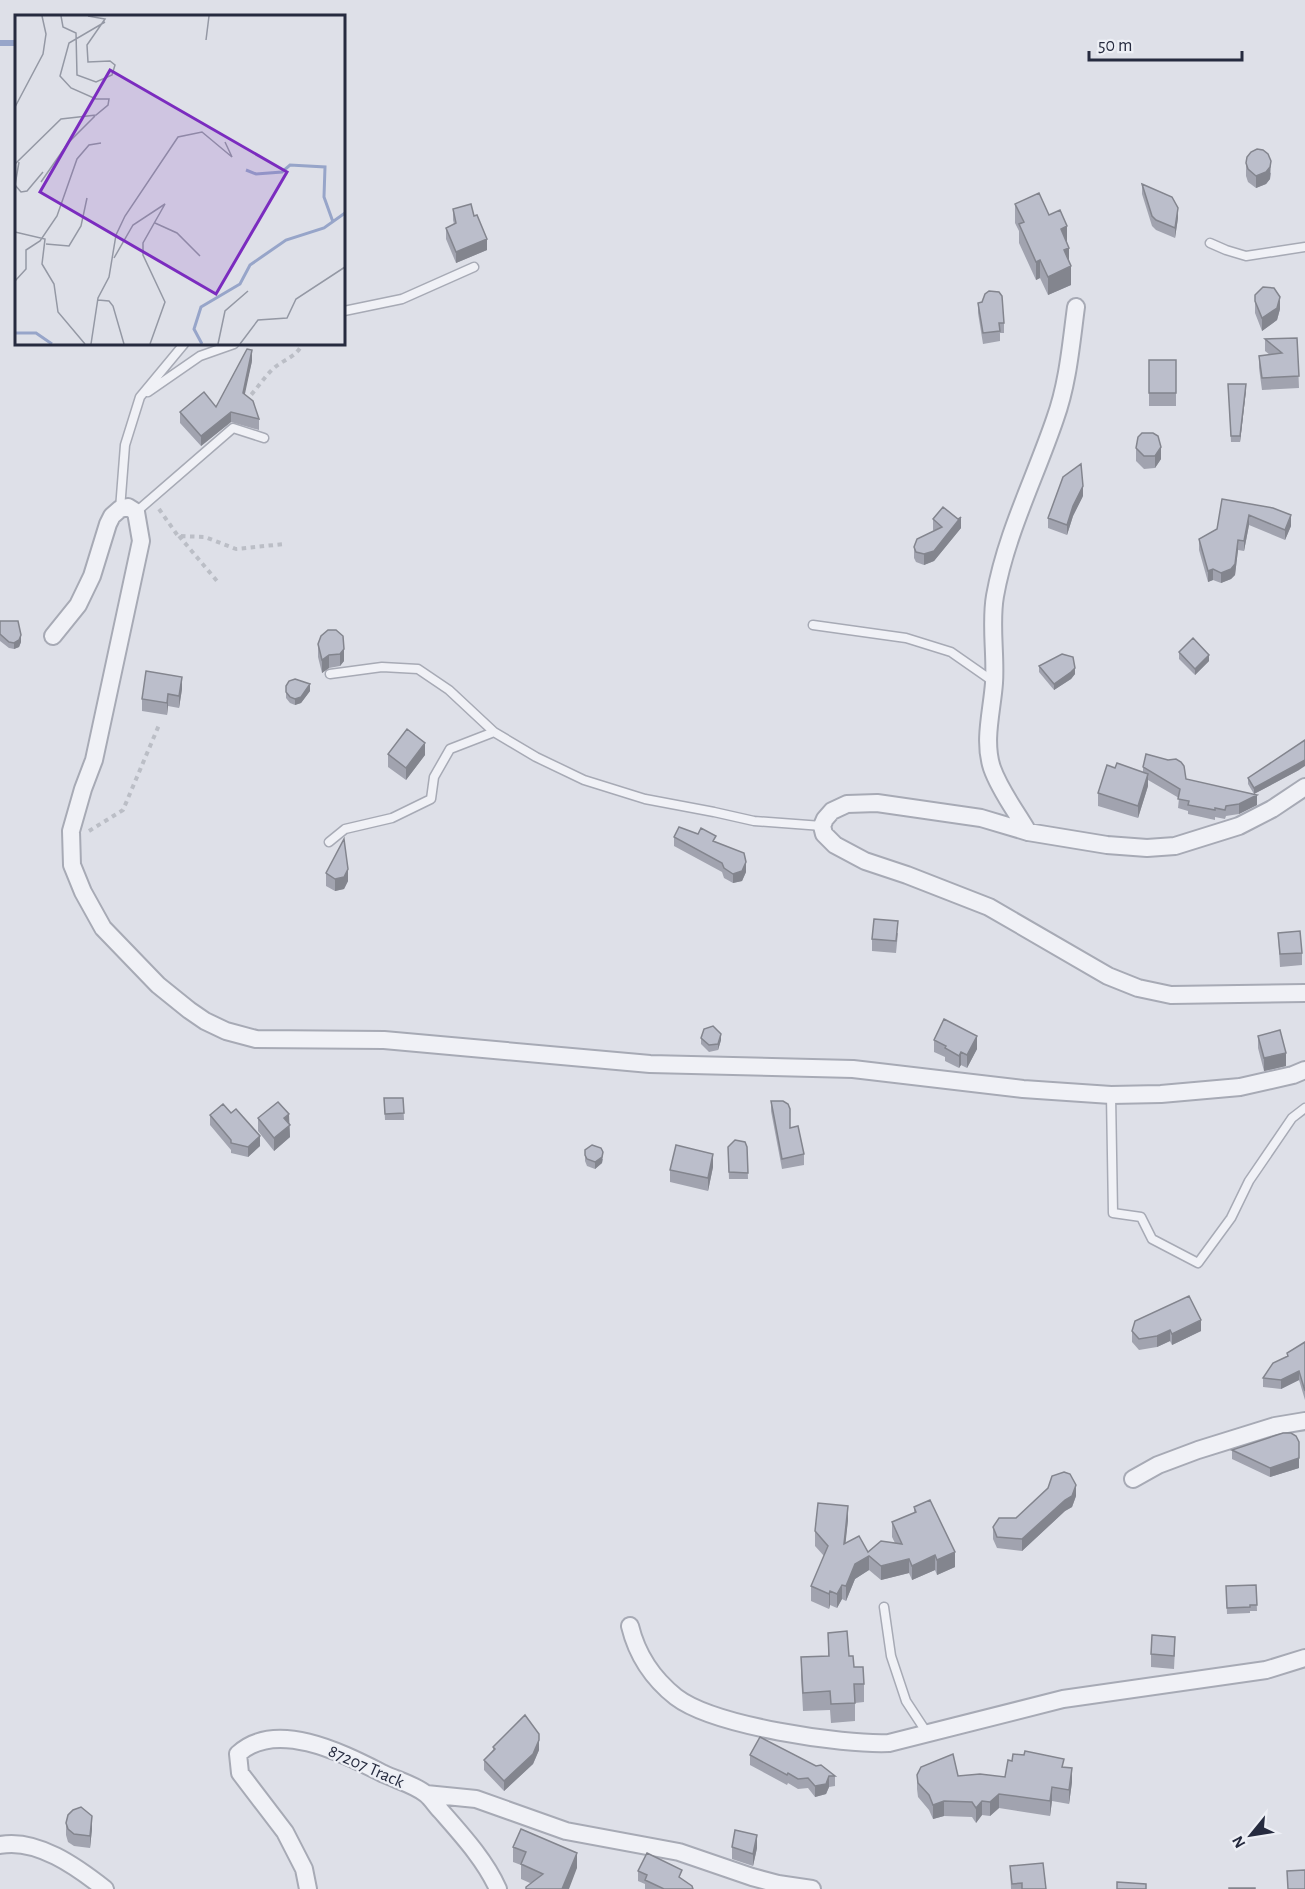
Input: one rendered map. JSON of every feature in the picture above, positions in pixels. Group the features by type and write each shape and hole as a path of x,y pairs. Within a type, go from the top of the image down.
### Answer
{"street":[{"path":"1028,832 992,768 987,746 994,682 994,599 1001,567 1018,514 1056,417 1067,370 1076,307"},
{"path":"53,636 78,606 92,576 112,516 128,510 141,541 94,760 82,789 71,831 72,865 83,892 103,928 158,985 189,1010 226,1031 256,1039 384,1040 650,1064 852,1069 1002,1087 1111,1095 1161,1094 1240,1087 1293,1075 1305,1070"},
{"path":"1305,787 1272,809 1239,826 1175,846 1147,848 1107,845 1028,832 981,818 877,803 847,804 832,811 822,826 824,834 835,845 865,861 989,907 1108,976 1138,988 1171,995 1305,993"},
{"path":"1133,1479 1158,1465 1198,1450 1275,1426 1305,1420"},
{"path":"630,1626 634,1645 644,1664 677,1698 699,1710 773,1730 866,1744 890,1743 1063,1699 1266,1670 1305,1658"},
{"name":"87207 Track","path":"308,1889 304,1869 285,1832 240,1773 238,1754 244,1748 261,1740 293,1740 345,1754 426,1794 463,1836 494,1879 498,1889"},
{"path":"426,1794 476,1799 566,1832 679,1852 761,1880 812,1889"},
{"path":"0,1845 18,1844 36,1848 67,1862 105,1889"}],"lane":[{"path":"1210,243 1246,256 1305,246"},
{"path":"345,311 402,299 474,267"},
{"path":"182,345 140,397 125,445 128,510 151,499 233,428 264,438"},
{"path":"140,397 200,356 231,345"},
{"path":"813,625 906,638 951,652 994,682"},
{"path":"330,674 382,667 418,669 449,690 494,732 536,757 584,780 645,799 754,821 822,826"},
{"path":"329,842 345,829 392,818 431,799 434,777 450,749 494,732"},
{"path":"1111,1095 1113,1213 1141,1217 1152,1239 1198,1263 1231,1218 1249,1181 1292,1118 1305,1108"},
{"path":"884,1607 891,1656 906,1701 927,1733"}],"path":[{"path":"233,428 228,415 253,394 274,368 298,352 302,345"},
{"path":"151,499 178,536 217,581"},
{"path":"178,536 205,537 236,549 284,544"},
{"path":"71,843 123,810 159,726"}],"building":[{"path":"1257,149 1268,154 1271,161 1266,172 1256,176 1248,169 1246,163 1247,157"},
{"path":"1142,184 1172,197 1178,208 1175,228 1152,216"},
{"path":"1039,193 1049,215 1060,210 1067,226 1061,229 1069,248 1064,250 1071,266 1048,277 1040,260 1036,262 1019,224 1024,222 1015,204"},
{"path":"471,204 474,216 477,215 487,239 456,252 446,228 456,223 453,209"},
{"path":"1263,287 1274,288 1280,297 1277,308 1262,318 1255,295"},
{"path":"989,291 999,292 1002,296 1004,323 999,323 1000,331 983,333 978,303 982,302"},
{"path":"1297,338 1299,376 1262,378 1259,356 1282,353 1265,339"},
{"path":"247,349 252,350 243,393 253,401 259,419 231,412 201,436 180,412 204,392 216,407"},
{"path":"1149,360 1176,360 1176,393 1149,393"},
{"path":"1228,384 1246,384 1240,436 1231,436"},
{"path":"1142,433 1153,433 1158,436 1161,447 1155,456 1144,456 1136,448 1138,437"},
{"path":"1081,464 1083,486 1067,525 1048,518 1063,477"},
{"path":"1222,499 1273,508 1291,515 1285,530 1249,515 1244,541 1238,540 1235,564 1231,569 1221,573 1213,569 1208,571 1199,539 1217,529"},
{"path":"943,507 958,519 961,517 934,551 924,554 916,552 914,547 917,539 942,527 933,519"},
{"path":"0,621 18,621 21,635 19,640 14,643 9,642 0,634"},
{"path":"328,630 336,630 343,636 344,649 340,654 329,655 322,660 318,644 321,636"},
{"path":"1193,638 1209,655 1195,669 1179,652"},
{"path":"1062,654 1073,657 1075,668 1054,684 1039,666"},
{"path":"146,671 182,677 179,696 168,694 167,703 142,699"},
{"path":"295,679 310,684 301,697 295,699 286,692 286,686 289,681"},
{"path":"407,729 425,743 406,768 388,754"},
{"path":"1305,740 1305,760 1254,788 1248,778"},
{"path":"1146,754 1168,760 1176,759 1181,762 1186,779 1257,795 1239,804 1226,806 1225,810 1188,805 1189,801 1178,799 1180,789 1143,767"},
{"path":"1117,763 1148,774 1138,806 1098,793 1107,765 1115,768"},
{"path":"679,827 698,834 701,828 716,836 713,841 744,853 746,862 742,871 733,874 724,868 722,863 674,837"},
{"path":"344,839 348,869 344,877 335,879 326,873"},
{"path":"874,919 898,921 896,941 872,939"},
{"path":"1300,931 1302,953 1280,954 1278,933"},
{"path":"944,1019 977,1036 967,1055 961,1052 959,1056 934,1040"},
{"path":"713,1026 721,1034 718,1044 709,1045 701,1038 704,1029"},
{"path":"1280,1030 1286,1053 1264,1058 1258,1036"},
{"path":"384,1098 403,1098 404,1113 385,1114"},
{"path":"771,1101 783,1101 788,1104 790,1128 798,1126 804,1154 782,1159"},
{"path":"278,1102 289,1114 284,1118 290,1125 274,1138 258,1118"},
{"path":"223,1104 231,1113 236,1109 260,1136 248,1147 231,1143 231,1140 210,1115"},
{"path":"735,1140 745,1142 747,1147 748,1173 729,1172 728,1147"},
{"path":"592,1145 601,1148 603,1152 602,1157 595,1162 587,1159 585,1155 585,1150"},
{"path":"676,1145 713,1154 708,1178 670,1170"},
{"path":"1189,1296 1201,1320 1172,1334 1170,1330 1157,1336 1139,1339 1132,1331 1135,1321"},
{"path":"1305,1342 1305,1391 1299,1371 1281,1380 1263,1378 1273,1363 1288,1356 1287,1353"},
{"path":"1283,1433 1296,1436 1299,1442 1299,1458 1270,1468 1232,1450"},
{"path":"1064,1472 1070,1474 1076,1485 1072,1496 1022,1539 997,1537 993,1527 999,1518 1016,1518 1048,1488 1052,1476"},
{"path":"930,1500 955,1552 937,1560 935,1555 912,1566 909,1559 881,1566 869,1556 855,1564 846,1586 842,1585 837,1594 830,1591 829,1594 811,1586 828,1546 815,1531 818,1503 848,1506 844,1544 859,1536 868,1552 881,1541 902,1544 892,1522 916,1512 914,1507"},
{"path":"1256,1585 1257,1605 1227,1608 1226,1586"},
{"path":"847,1631 849,1656 853,1656 854,1667 863,1667 864,1684 854,1684 855,1703 831,1704 830,1691 803,1693 801,1657 829,1656 828,1633"},
{"path":"1152,1635 1175,1637 1174,1656 1151,1654"},
{"path":"525,1715 539,1734 539,1740 533,1754 504,1781 484,1760 495,1749 493,1747"},
{"path":"760,1737 816,1766 821,1765 835,1776 829,1776 826,1784 815,1786 808,1778 798,1779 788,1773 787,1775 750,1755"},
{"path":"1025,1751 1064,1759 1062,1767 1072,1768 1069,1790 1052,1787 1050,1801 999,1794 990,1802 982,1801 976,1808 972,1802 944,1801 933,1805 929,1795 918,1783 917,1775 921,1767 953,1754 958,1776 980,1774 1005,1777 1008,1760 1012,1761 1013,1754 1024,1755"},
{"path":"81,1807 92,1816 90,1836 74,1834 68,1829 66,1823 68,1815"},
{"path":"521,1829 577,1853 562,1889 526,1889 543,1874 521,1864 526,1852 513,1847"},
{"path":"735,1830 757,1835 753,1854 732,1847"},
{"path":"647,1853 682,1870 679,1877 693,1889 664,1889 645,1880 647,1875 638,1871"},
{"path":"1043,1863 1046,1889 1022,1889 1022,1883 1012,1884 1010,1866"},
{"path":"1305,1870 1305,1889 1288,1889 1287,1871"},
{"path":"1117,1882 1146,1884 1146,1889 1117,1889"},
{"path":"1255,1888 1255,1889 1229,1889"}],"waterway":[{"path":"0,43 15,43"}]}
